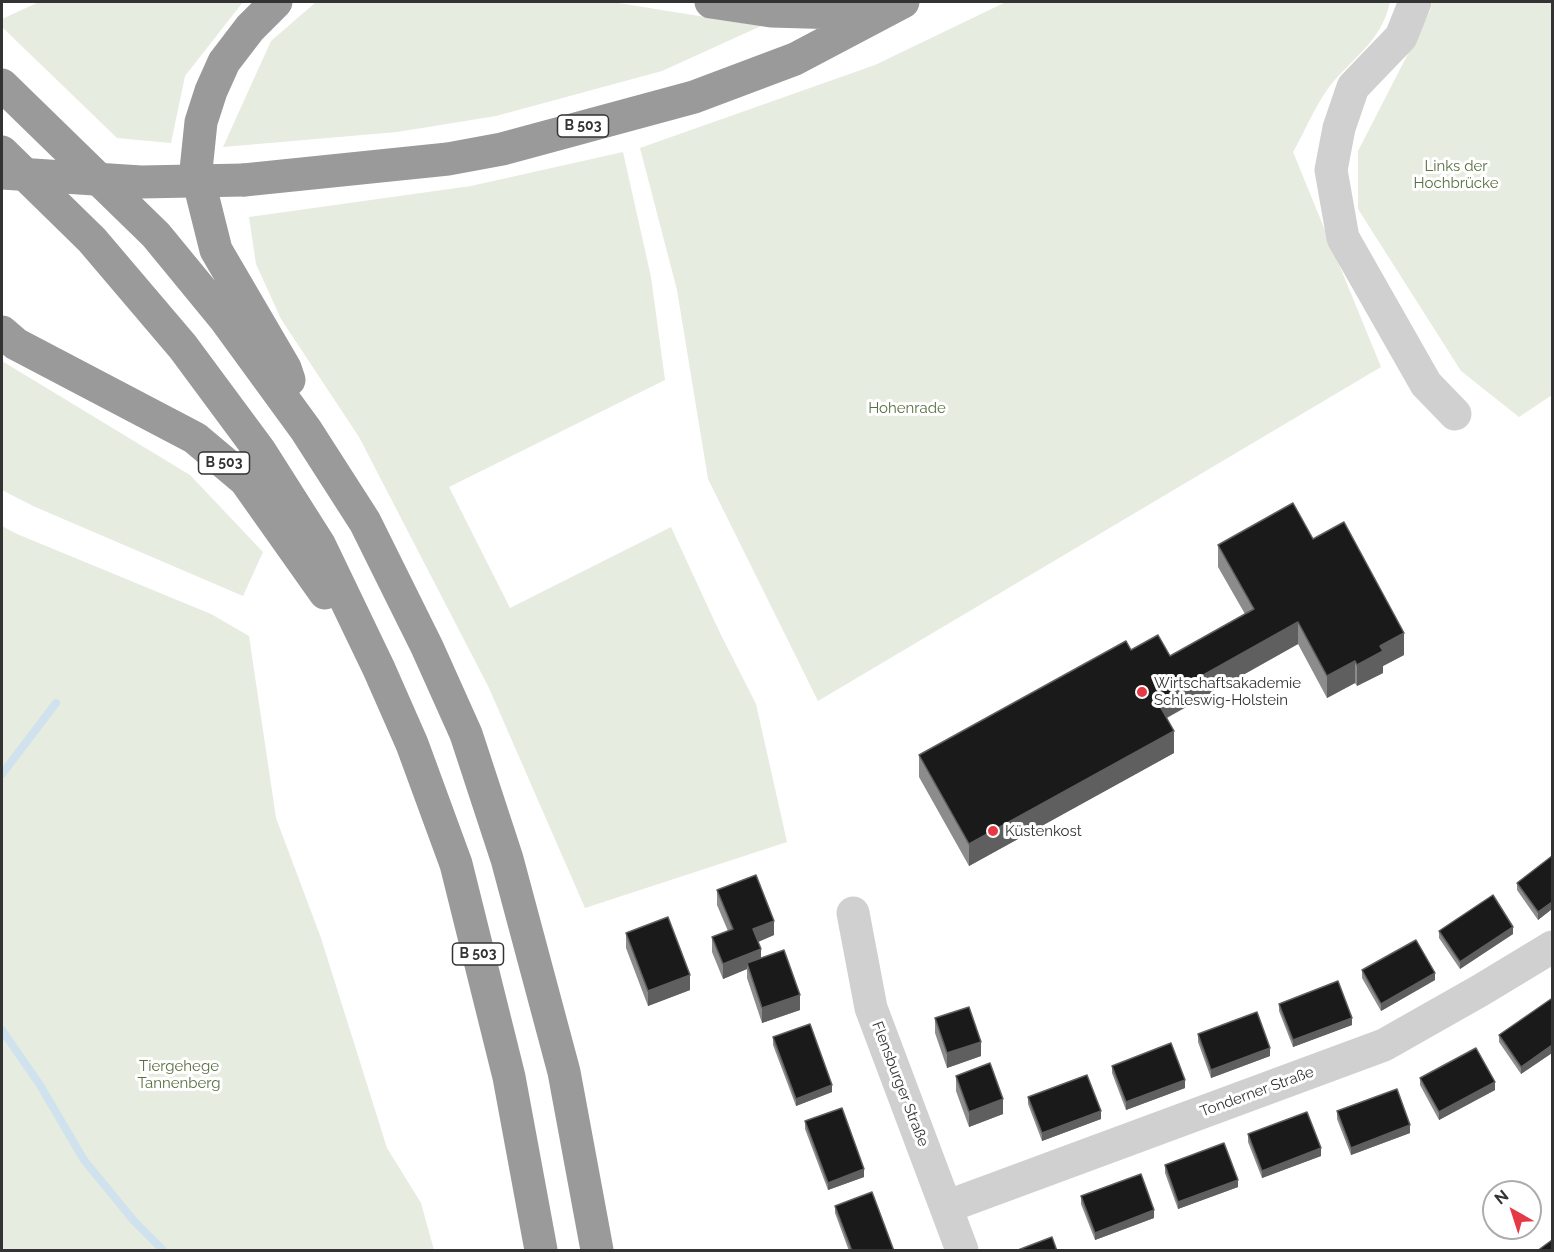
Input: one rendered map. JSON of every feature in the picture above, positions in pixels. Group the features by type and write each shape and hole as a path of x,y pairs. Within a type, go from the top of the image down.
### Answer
{"highway":[{"path":"276,2 250,28 224,62 201,122 196,170 216,250 285,368 306,430"},
{"path":"711,2 771,11 840,13 903,2"},
{"name":"B 503","path":"2,172 141,182 244,180 459,157 502,148 694,97 795,59 903,2"},
{"path":"2,85 156,235 225,319 306,430 364,522 427,647 466,734 507,859 564,1072 597,1251"},
{"name":"B 503","path":"2,152 92,240 183,347 260,451 319,544 412,744 456,864 509,1077 541,1251"},
{"name":"B 503","path":"2,333 16,344 195,438 244,480 379,669"}],"street":[{"path":"1415,2 1401,37 1353,87 1339,128 1331,170 1343,238 1426,384 1455,414"},
{"name":"Flensburger Straße","path":"853,913 871,1008 962,1251"},
{"name":"Tonderner Straße","path":"946,1207 1384,1045 1552,947"}],"green space":[{"path":"39,2 243,2 185,76 171,143 117,138 2,27 2,19"},
{"path":"316,2 612,2 761,26 662,71 496,116 397,132 223,147 271,41"},
{"name":"Hohenrade","path":"1006,2 1390,2 1380,28 1324,94 1293,152 1381,367 818,701 708,479 677,290 640,148 875,65"},
{"name":"Links der Hochbrücke","path":"1432,2 1552,2 1552,395 1519,417 1461,371 1358,209 1358,151 1430,11"},
{"path":"623,152 651,277 665,380 449,487 510,608 671,527 756,704 787,842 585,908 489,688 359,437 281,319 256,264 249,217 471,186"},
{"path":"2,361 190,475 263,552 243,596 33,506 2,490"},
{"name":"Tiergehege Tannenberg","path":"2,526 211,614 249,636 276,818 321,938 387,1148 421,1203 434,1250 2,1250"}],"building":[{"name":"Wirtschaftsakademie Schleswig-Holstein","path":"1293,503 1313,539 1344,522 1404,633 1380,646 1383,651 1357,665 1355,661 1327,676 1298,622 1157,701 1174,731 969,844 919,755 1126,641 1131,650 1158,635 1170,656 1254,609 1218,545"},
{"path":"1552,856 1552,902 1538,912 1517,883"},
{"path":"756,875 774,921 753,929 761,949 723,964 712,937 733,929 717,890"},
{"path":"1493,895 1513,927 1460,962 1439,931"},
{"path":"668,917 690,975 648,991 626,933"},
{"path":"1416,940 1435,973 1381,1004 1362,970"},
{"path":"784,950 800,995 762,1008 747,963"},
{"path":"1338,981 1352,1018 1293,1040 1279,1004"},
{"path":"1551,999 1552,1045 1521,1067 1499,1035"},
{"path":"969,1007 981,1042 947,1053 935,1018"},
{"path":"1257,1012 1270,1048 1211,1070 1198,1034"},
{"path":"810,1024 832,1085 796,1099 773,1037"},
{"path":"1171,1043 1185,1080 1126,1102 1112,1066"},
{"path":"1476,1048 1495,1082 1439,1112 1420,1078"},
{"path":"990,1063 1003,1099 969,1112 956,1076"},
{"path":"1087,1075 1101,1111 1042,1133 1028,1097"},
{"path":"1397,1089 1410,1125 1351,1148 1337,1111"},
{"path":"842,1108 864,1169 828,1183 805,1121"},
{"path":"1307,1112 1321,1148 1262,1171 1248,1134"},
{"path":"1224,1143 1238,1180 1178,1202 1165,1165"},
{"path":"1141,1174 1154,1210 1095,1233 1081,1196"},
{"path":"872,1192 894,1251 852,1251 835,1206"},
{"path":"1052,1237 1057,1251 1018,1251 1018,1250"},
{"path":"1552,1240 1552,1251 1537,1251"}],"waterway":[{"path":"2,774 56,703"},
{"path":"2,1030 40,1085 84,1160 134,1221 163,1250"}],"place":[{"name":"Wirtschaftsakademie Schleswig-Holstein","path":"1142,692"},
{"name":"Küstenkost","path":"993,831"}]}
